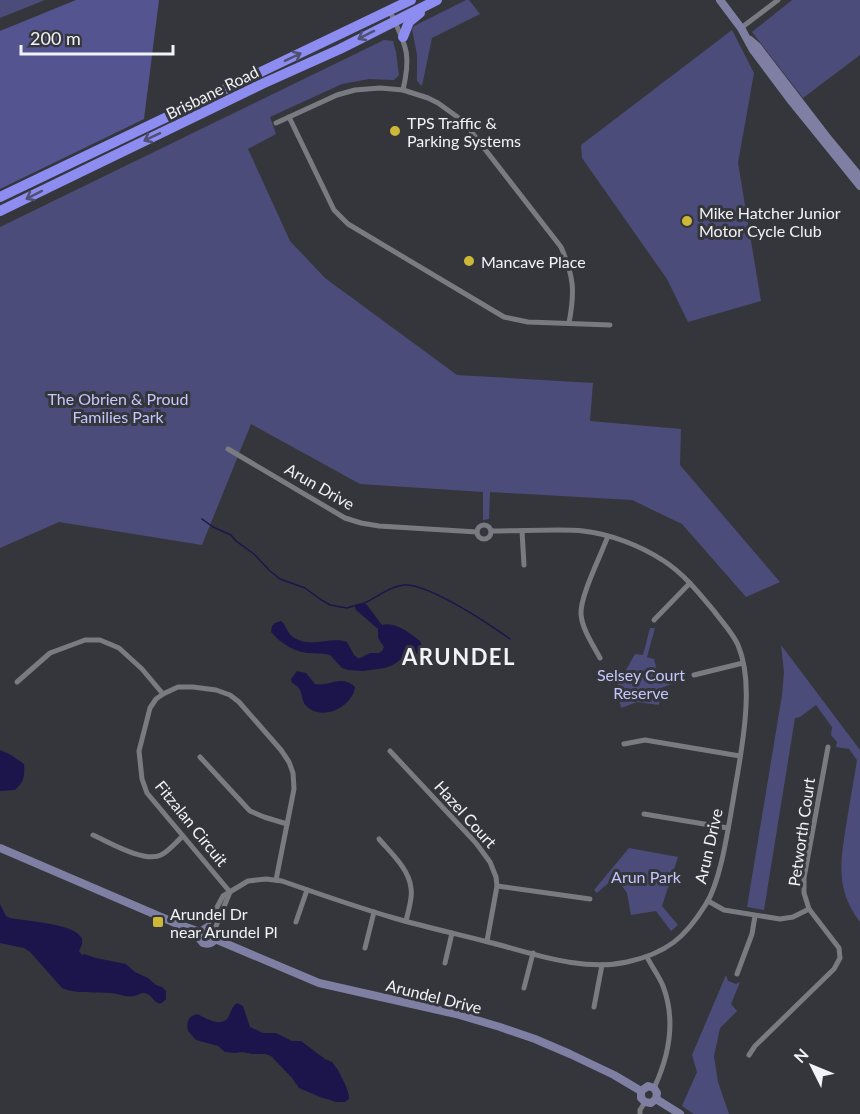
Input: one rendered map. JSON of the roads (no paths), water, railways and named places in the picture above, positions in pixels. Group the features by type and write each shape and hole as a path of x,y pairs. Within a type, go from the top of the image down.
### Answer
{"highway":[{"name":"Brisbane Road","path":"0,211 262,84 340,49 392,16 411,0"},
{"name":"Brisbane Road","path":"0,197 392,16 439,0"},
{"path":"403,37 412,19 439,0"}],"main road":[{"path":"720,0 747,37 753,50 797,109 860,186"},
{"path":"747,37 757,46 860,177"},
{"name":"Arundel Drive","path":"0,849 175,923 209,932 319,983 456,1014 509,1030 570,1054 641,1091"},
{"path":"648,1086 654,1088 657,1093 656,1099 651,1103 645,1102 641,1098 641,1091 648,1086"},
{"path":"656,1099 680,1114"}],"street":[{"path":"741,28 778,0"},
{"path":"392,16 403,37 406,49 408,64 404,90"},
{"path":"276,123 337,95 355,90 380,88 404,90 438,103 464,121 561,247 573,281 573,300 569,323"},
{"path":"289,117 334,210 348,224 504,317 528,322 610,324"},
{"name":"Arun Drive","path":"228,449 345,518 379,526 477,532"},
{"path":"484,525 492,531 489,538 485,540 478,537 477,532 479,527 484,525"},
{"name":"Arun Drive","path":"209,932 223,896 249,881 266,879 276,880 374,912 452,933 555,959 602,965 647,957 668,948 684,934 708,901 716,881 728,828 747,702 743,663 737,644 726,625 677,570 645,550 618,539 584,531 492,531"},
{"path":"522,531 524,565"},
{"path":"600,658 589,638 581,613 583,598 608,536"},
{"path":"654,620 690,583"},
{"path":"17,682 50,653 85,640 100,640 119,648 142,669 163,694 178,687 194,687 216,690 230,695 239,702 280,750 289,762 293,773 294,789 276,880"},
{"path":"694,675 743,663"},
{"name":"Fitzalan Circuit","path":"163,694 150,708 139,751 142,779 147,793 230,892"},
{"path":"624,744 645,740 740,756"},
{"name":"Petworth Court","path":"749,1055 754,1046 834,969 840,958 839,948 809,909 804,893 804,878 828,747"},
{"name":"Hazel Court","path":"390,751 476,843 490,862 497,886 487,941"},
{"path":"200,757 250,811 287,824"},
{"path":"644,814 728,828"},
{"path":"93,835 140,855 151,857 162,855 183,836"},
{"path":"380,839 407,873 412,889 406,921"},
{"path":"497,886 590,899"},
{"path":"296,922 307,890"},
{"path":"708,901 724,910 780,919 793,917 809,909"},
{"path":"365,948 374,912"},
{"path":"737,974 752,934 756,916"},
{"path":"445,963 452,933"},
{"path":"524,988 533,953"},
{"path":"647,957 662,986 669,1006 669,1044 654,1088"},
{"path":"594,1007 602,965"},
{"path":"640,1114 645,1102"}],"waterway":[{"path":"202,519 231,535 280,579 305,588 330,605 347,608 357,605"},
{"path":"362,604 392,588 404,585 415,586 443,597 510,639"}],"place":[{"name":"TPS Traffic & Parking Systems","path":"395,131"},
{"name":"Mike Hatcher Junior Motor Cycle Club","path":"687,221"},
{"name":"Mancave Place","path":"469,261"},
{"name":"Arundel Dr near Arundel Pl","path":"158,922"}],"district":[{"name":"ARUNDEL","path":"459,656"}],"park label":[{"name":"The Obrien & Proud Families Park","path":"118,407"},
{"name":"Selsey Court Reserve","path":"641,683"},
{"name":"Arun Park","path":"646,876"}]}
